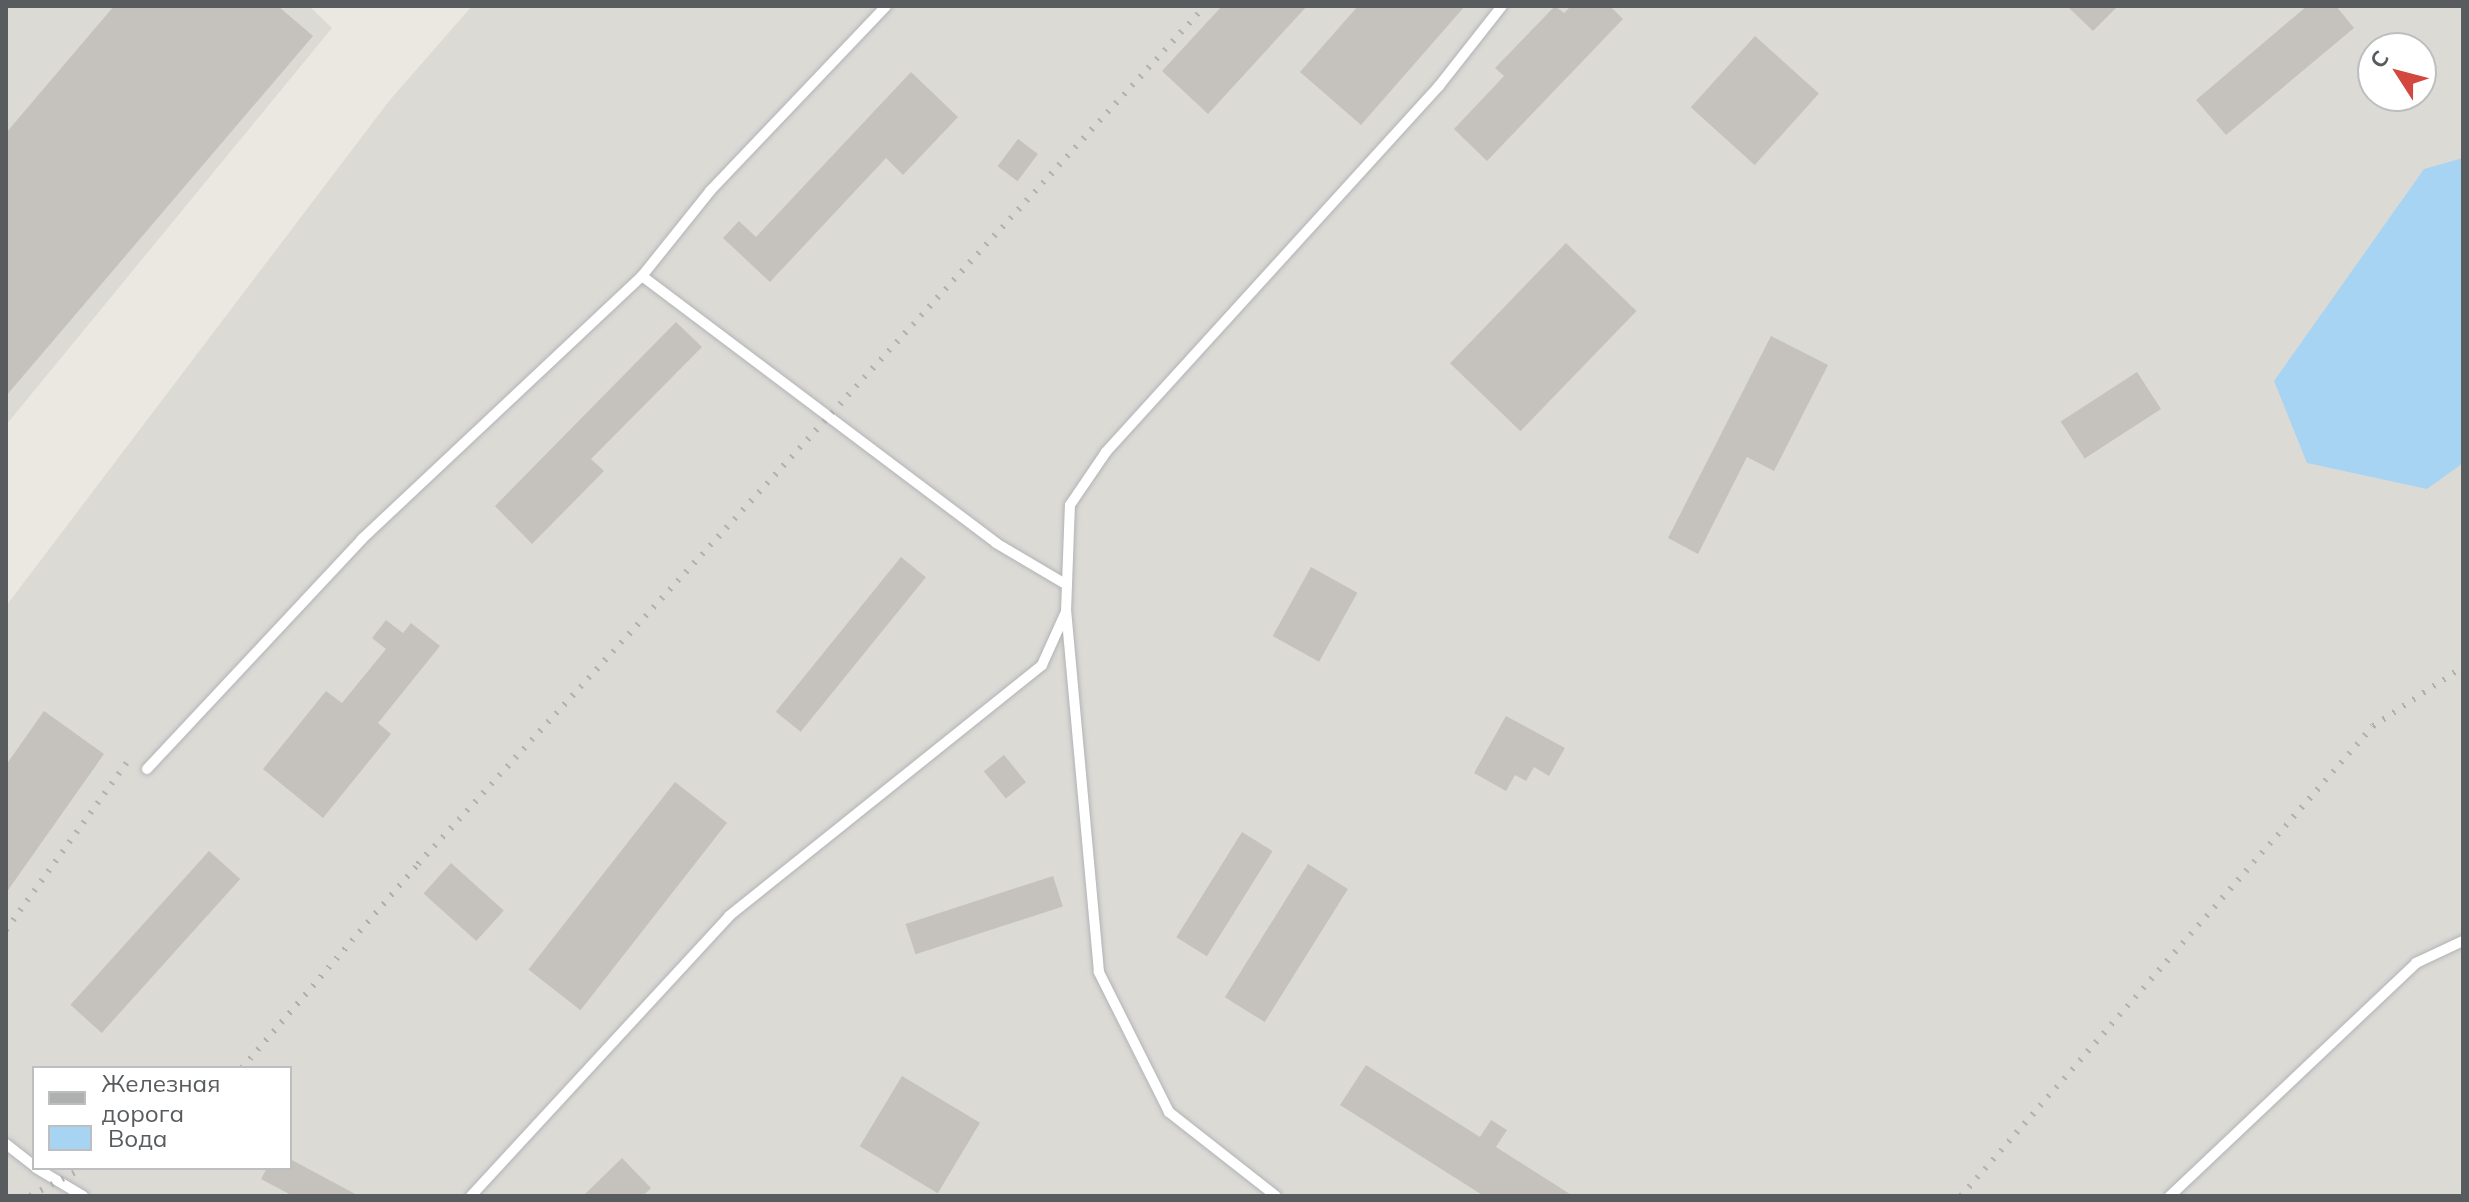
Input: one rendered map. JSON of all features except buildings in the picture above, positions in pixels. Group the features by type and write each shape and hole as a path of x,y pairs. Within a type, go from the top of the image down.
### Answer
{"lane":[{"path":"147,769 362,539 642,276 710,191 886,6"},
{"path":"1276,1196 1169,1112 1099,972 1066,612 1070,505 1106,452 1439,86 1502,6"},
{"path":"642,276 996,543 1067,585"},
{"path":"471,1196 729,916 1042,665 1066,612"},
{"path":"2170,1196 2416,963 2463,941"},
{"path":"6,1144 32,1165"},
{"path":"40,1170 83,1196"}],"shaded area":[{"path":"6,6 309,6 332,28 6,425"},
{"path":"472,6 2463,6 2463,1196 6,1196 6,606 389,101"}],"water":[{"path":"2463,158 2463,463 2427,489 2307,463 2274,381 2424,169"}],"railway":[{"path":"244,1066 418,864 1205,6"},
{"path":"1961,1196 2373,726 2463,667"},
{"path":"6,930 131,757"},
{"path":"30,1196 79,1170"}]}
